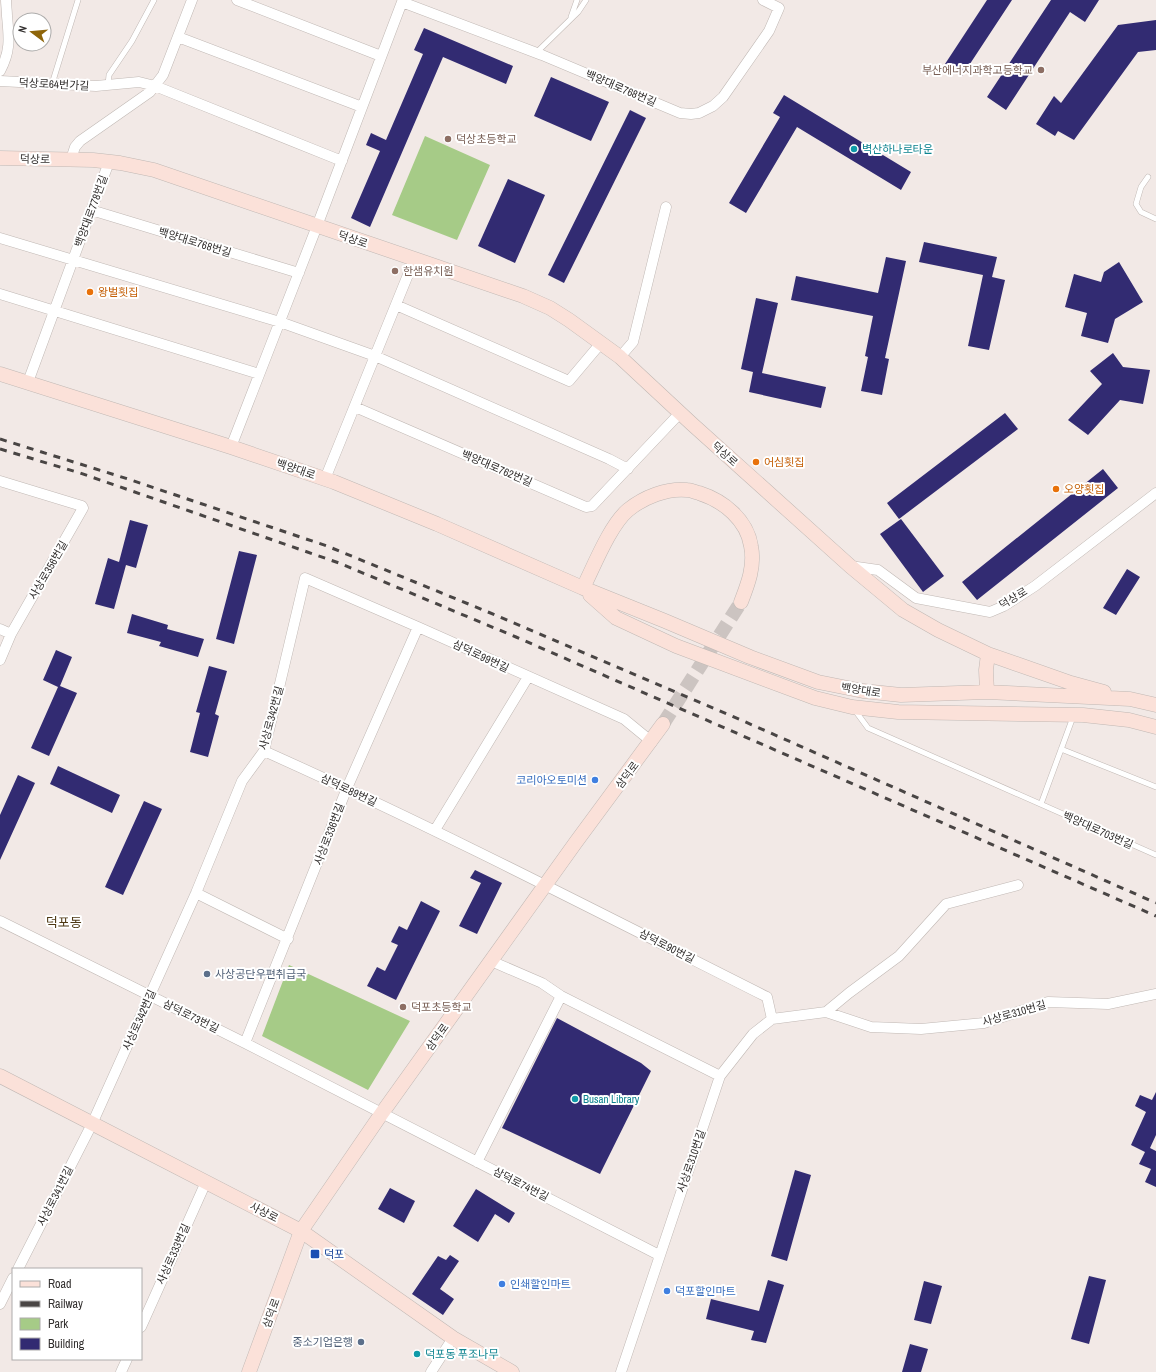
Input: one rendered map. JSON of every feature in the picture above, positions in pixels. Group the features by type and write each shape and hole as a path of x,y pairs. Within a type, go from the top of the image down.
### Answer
{"main road":[{"name":"덕상로","path":"0,158 109,162 154,170 523,296 550,308 570,320 620,357 850,566 903,610 938,630 988,654 1071,683 1130,699"},
{"name":"백양대로","path":"0,374 231,447 325,479 437,524 583,588 750,657 818,682 863,691 901,695 987,692 1130,699 1156,705"},
{"path":"583,588 614,526 627,511 639,502 652,496 670,490 688,490 719,501 734,513 744,527 751,545 752,559 750,579 741,602"},
{"name":"백양대로","path":"583,588 616,618 676,646 815,698 852,707 898,712 1074,715 1129,720 1156,727"},
{"path":"987,692 986,670 988,654"},
{"name":"삼덕로","path":"249,1372 300,1231 382,1113 491,961 664,724"},
{"name":"사상로","path":"0,1076 300,1231 454,1338 512,1372"}],"street":[{"path":"0,71 6,58 10,38 6,0"},
{"path":"71,160 75,147 80,140 150,92 163,75 192,0"},
{"path":"237,0 381,56"},
{"name":"백양대로768번길","path":"231,447 362,108 399,1 536,53 680,113 691,114 699,113 713,106 723,97 769,31 778,8 763,0"},
{"path":"178,37 362,108"},
{"name":"덕상로64번가길","path":"0,82 96,86 139,82 154,86"},
{"path":"154,86 342,161"},
{"name":"백양대로778번길","path":"28,382 109,162"},
{"path":"620,357 633,342 666,207"},
{"name":"백양대로768번길","path":"92,210 299,274"},
{"name":"백양대로778번길","path":"0,238 73,260"},
{"path":"73,260 280,322 375,356 609,459 628,469"},
{"path":"325,479 414,260"},
{"path":"0,294 259,374"},
{"path":"396,305 569,381 601,343"},
{"name":"백양대로762번길","path":"355,407 586,507 592,506 680,413"},
{"name":"사상로356번길","path":"0,481 82,506 83,508 12,634 0,660"},
{"name":"덕상로","path":"850,566 878,570 916,598 990,612 1004,606 1035,586 1156,492"},
{"name":"삼덕로99번길","path":"305,578 624,719 652,742"},
{"name":"사상로342번길","path":"92,1124 196,894 242,781 264,751 305,578"},
{"name":"사상로336번길","path":"245,1043 288,939 347,788 418,627"},
{"path":"0,629 12,634"},
{"path":"435,830 528,677"},
{"name":"삼덕로89번길","path":"264,751 347,788 435,830 546,886"},
{"path":"826,1012 899,956 946,904 1018,885"},
{"name":"삼덕로90번길","path":"546,886 767,997 772,1019"},
{"path":"196,894 288,939"},
{"name":"삼덕로73번길","path":"0,921 382,1113"},
{"path":"491,961 542,983 562,996 720,1076"},
{"name":"사상로310번길","path":"621,1372 720,1076 753,1034 772,1019 826,1012 871,1027 921,1029 984,1023 1048,1002 1108,1004 1156,994"},
{"path":"477,1162 562,996"},
{"name":"삼덕로74번길","path":"382,1113 659,1255"},
{"name":"사상로341번길","path":"19,1268 92,1124"},
{"name":"사상로333번길","path":"142,1325 206,1182"},
{"path":"0,1304 12,1280"},
{"path":"431,1372 454,1338"},
{"path":"121,1372 127,1360"}],"lane":[{"path":"52,85 78,0"},
{"path":"108,85 109,75 132,41 154,0"},
{"path":"571,18 577,0"},
{"path":"536,53 571,18 586,0"},
{"path":"1148,177 1141,187 1136,204 1141,212 1156,219"},
{"name":"백양대로","path":"852,707 868,728 1041,804"},
{"path":"1041,804 1074,715"},
{"path":"1061,749 1156,786"},
{"name":"백양대로703번길","path":"1041,804 1156,855"}],"green space":[{"path":"425,136 490,165 457,240 392,215"},
{"path":"289,965 410,1021 368,1090 262,1036"}],"building":[{"path":"987,0 1012,0 962,76 945,64"},
{"path":"1051,0 1099,0 1085,22 1070,12 1006,110 987,97"},
{"path":"1156,20 1156,50 1138,52 1074,140 1058,131 1055,136 1036,124 1054,96 1061,103 1118,25"},
{"path":"424,28 513,66 506,84 443,57 370,227 351,218 380,151 366,145 371,133 386,140 423,54 414,50"},
{"path":"551,77 609,102 591,141 534,116"},
{"name":"벽산하나로타운","path":"784,95 911,172 901,190 797,127 746,213 729,203 780,117 773,113"},
{"path":"630,110 646,118 564,283 548,275"},
{"path":"508,179 545,195 515,263 478,246"},
{"path":"924,242 997,257 992,277 1005,280 989,350 968,346 983,275 919,262"},
{"path":"886,257 906,261 885,358 889,359 882,395 861,391 868,357 865,356 873,316 791,300 796,276 878,293"},
{"path":"1119,262 1143,302 1115,319 1108,343 1081,336 1087,313 1065,307 1074,274 1101,282 1104,272"},
{"path":"756,298 778,303 762,373 826,387 821,408 749,392 753,372 741,369"},
{"path":"1113,353 1123,367 1150,370 1143,404 1120,400 1088,435 1068,420 1102,384 1090,371"},
{"path":"1005,413 1018,429 899,519 887,503"},
{"path":"1103,469 1118,488 977,600 962,582"},
{"path":"901,519 944,576 923,592 880,534"},
{"path":"130,520 148,525 136,568 126,565 114,609 95,604 108,558 119,562"},
{"path":"239,551 257,555 234,644 216,639"},
{"path":"1127,569 1140,577 1116,615 1103,608"},
{"path":"132,614 168,625 167,629 204,639 198,657 159,646 161,642 127,633"},
{"path":"56,650 72,657 60,686 77,693 49,756 31,748 58,687 43,680"},
{"path":"209,666 227,671 215,714 219,716 208,757 190,752 200,713 196,712"},
{"path":"58,766 120,795 112,813 50,784"},
{"path":"18,775 35,783 0,860 0,815"},
{"path":"144,801 162,809 123,895 105,887"},
{"path":"475,870 502,883 477,934 459,926 481,883 470,878"},
{"path":"421,901 440,911 396,1000 367,986 377,967 385,971 398,945 391,942 399,926 407,930"},
{"name":"Busan Library","path":"557,1018 641,1063 651,1071 600,1174 502,1128"},
{"path":"1156,1092 1156,1135 1150,1148 1156,1151 1156,1187 1145,1182 1151,1169 1139,1164 1145,1152 1131,1145 1146,1112 1135,1106 1140,1095 1152,1100"},
{"path":"795,1170 811,1175 787,1261 771,1256"},
{"path":"390,1188 415,1201 404,1223 378,1209"},
{"path":"476,1189 515,1213 509,1223 495,1214 478,1242 453,1226"},
{"path":"450,1255 459,1261 440,1289 454,1299 443,1315 412,1294 438,1256 446,1260"},
{"path":"1089,1276 1106,1280 1089,1344 1071,1339"},
{"path":"768,1280 784,1285 766,1343 751,1340 754,1331 706,1319 711,1299 759,1311"},
{"path":"924,1281 942,1286 931,1324 914,1320"},
{"path":"910,1344 928,1349 921,1372 902,1372"}],"tunnel":[{"path":"663,724 741,602"}],"railway":[{"path":"0,439 128,479 327,546 488,612 741,720 1156,903"},
{"path":"0,449 80,473 339,563 516,637 1156,916"}],"place":[{"name":"부산에너지과학고등학교","path":"1041,70"},
{"name":"덕상초등학교","path":"448,139"},
{"name":"벽산하나로타운","path":"854,149"},
{"name":"한샘유치원","path":"395,271"},
{"name":"왕벌횟집","path":"90,292"},
{"name":"어심횟집","path":"756,462"},
{"name":"오양횟집","path":"1056,489"},
{"name":"코리아오토미션","path":"595,780"},
{"name":"사상공단우편취급국","path":"207,974"},
{"name":"덕포초등학교","path":"403,1007"},
{"name":"Busan Library","path":"575,1099"},
{"name":"덕포","path":"315,1254"},
{"name":"인쇄할인마트","path":"502,1284"},
{"name":"덕포할인마트","path":"667,1291"},
{"name":"중소기업은행","path":"361,1342"},
{"name":"덕포동 푸조나무","path":"417,1354"}],"district":[{"name":"덕포동","path":"64,922"}]}
